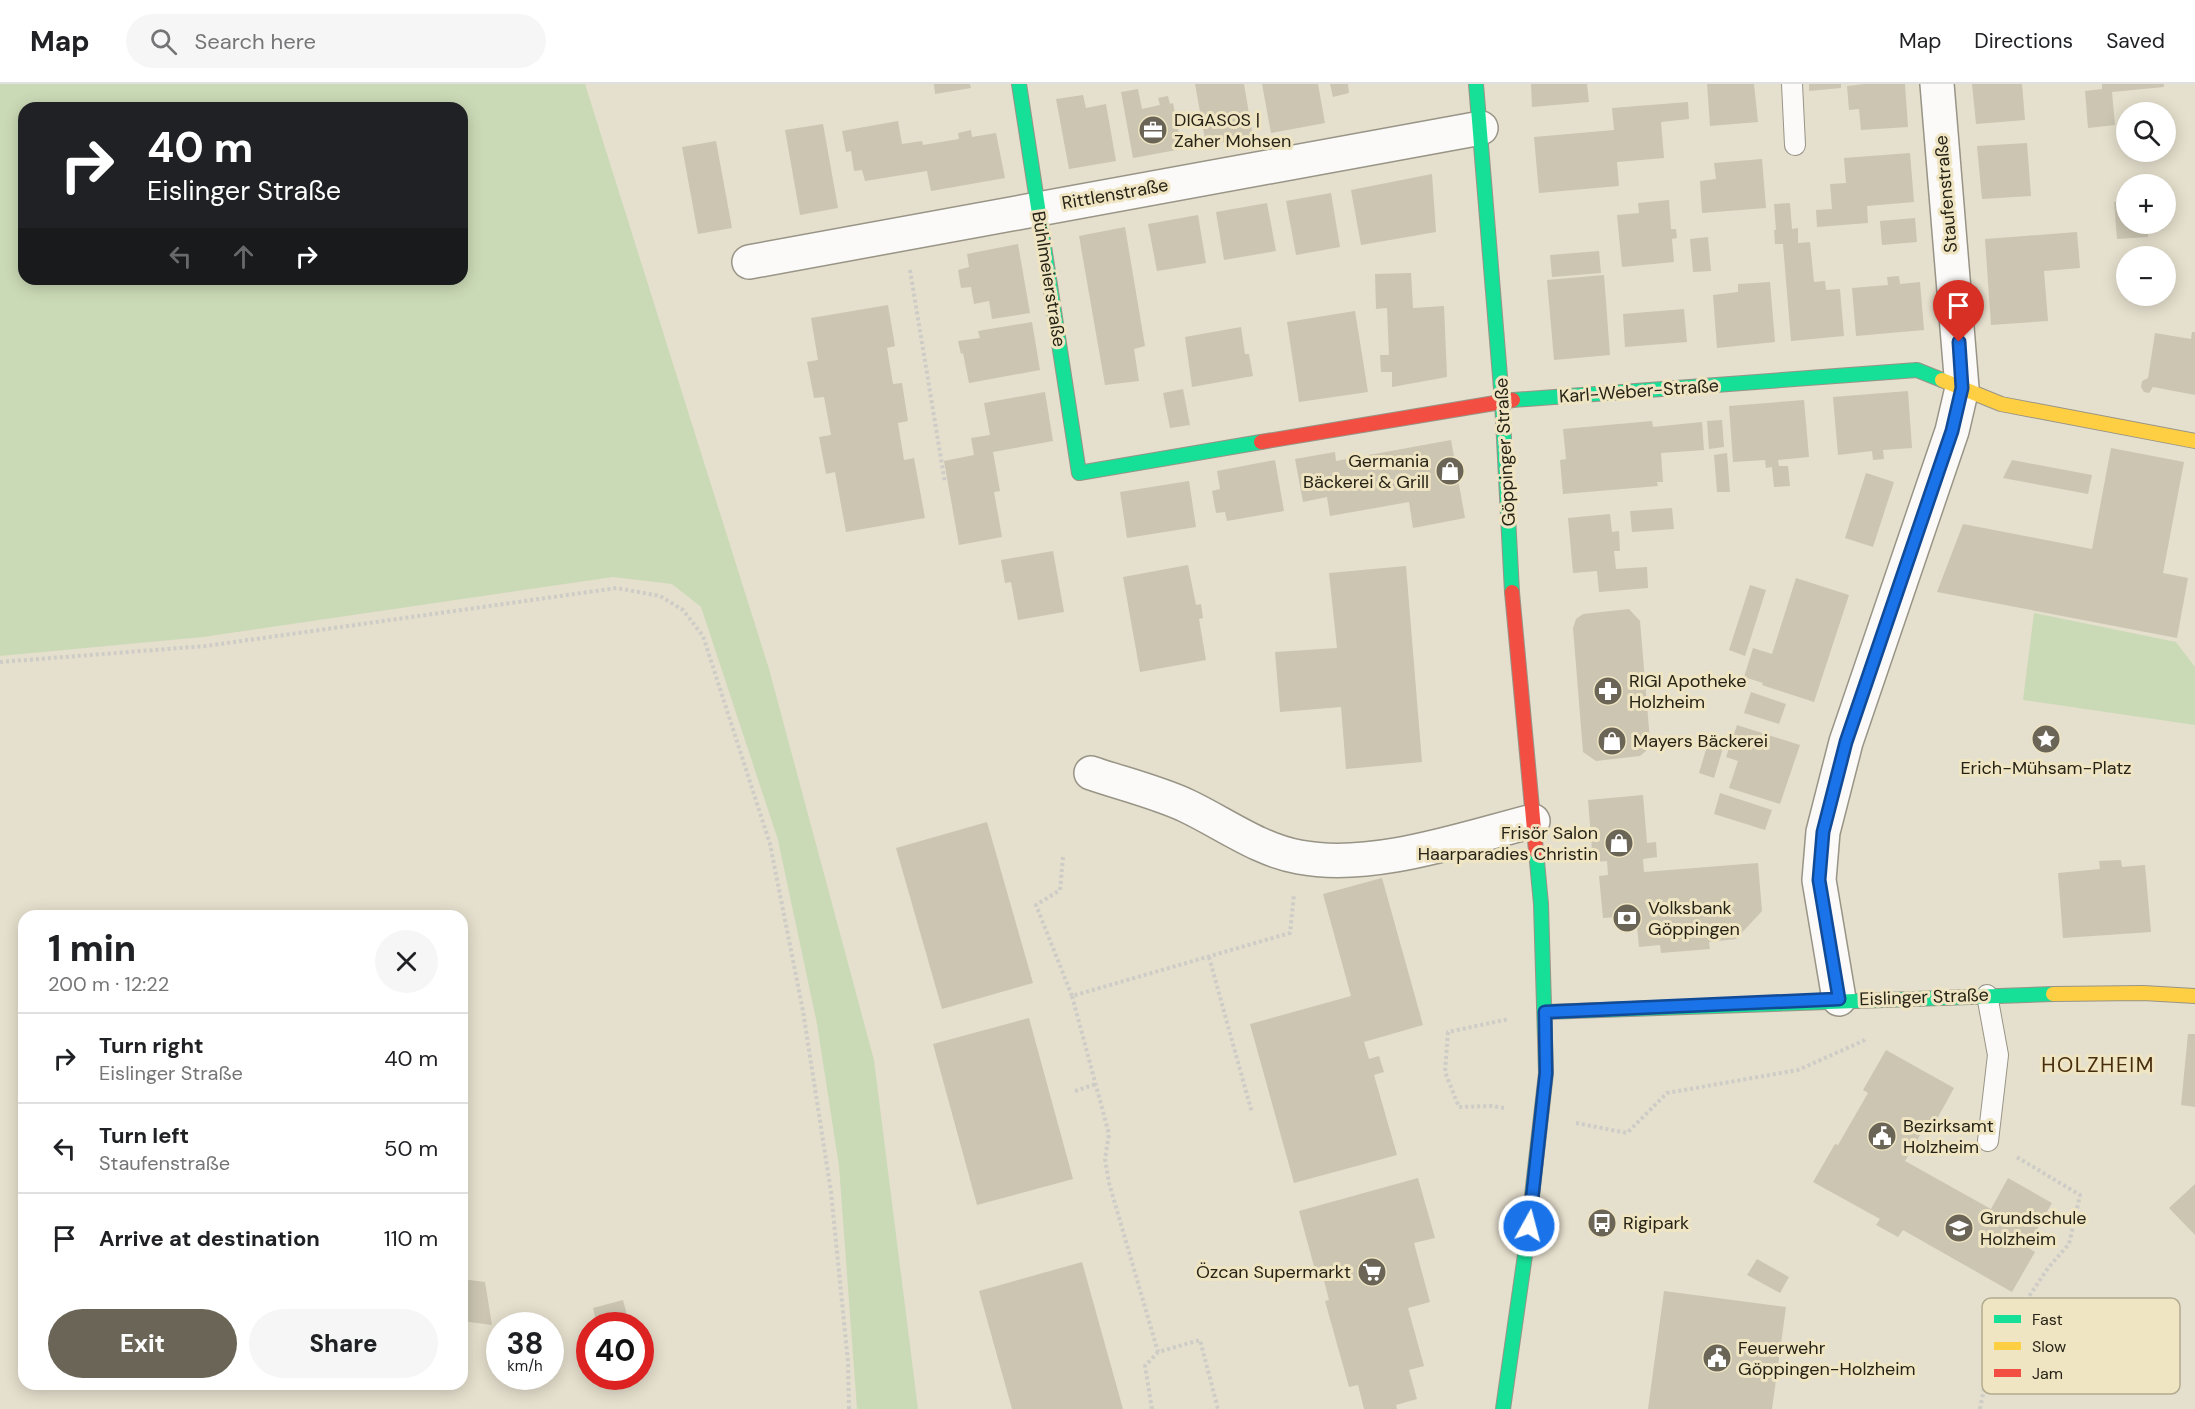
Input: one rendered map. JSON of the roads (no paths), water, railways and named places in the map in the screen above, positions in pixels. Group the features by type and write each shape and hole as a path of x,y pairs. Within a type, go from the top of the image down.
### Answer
{"street":[{"name":"Bühlmeierstraße","path":"1019,84 1079,473"},
{"name":"Göppinger Straße","path":"1476,84 1502,401 1513,614 1540,904 1545,1012 1546,1073 1542,1117 1503,1409"},
{"name":"Staufenstraße","path":"1839,999 1819,880 1823,832 1846,742 1952,431 1962,388 1937,84"},
{"name":"Rittlenstraße","path":"749,262 1481,128"},
{"name":"Karl-Weber-Straße","path":"1079,473 1502,401 1917,370 2001,404 2195,441"},
{"path":"1091,773 1184,805 1262,845 1298,857 1336,861 1376,859 1533,821"},
{"name":"Eislinger Straße","path":"1545,1012 1987,995 2143,993 2195,996"}],"lane":[{"path":"1792,84 1796,145"},
{"path":"1987,995 1998,1055 1988,1141"}],"place":[{"name":"DIGASOS | Zaher Mohsen","path":"1153,130"},
{"name":"Germania Bäckerei & Grill","path":"1450,471"},
{"name":"RIGI Apotheke Holzheim","path":"1608,691"},
{"name":"Erich-Mühsam-Platz","path":"2046,739"},
{"name":"Mayers Bäckerei","path":"1612,741"},
{"name":"Frisör Salon Haarparadies Christin","path":"1619,843"},
{"name":"Volksbank Göppingen","path":"1627,918"},
{"name":"Bezirksamt Holzheim","path":"1882,1136"},
{"name":"Rigipark","path":"1602,1223"},
{"name":"Grundschule Holzheim","path":"1959,1228"},
{"name":"Özcan Supermarkt","path":"1372,1272"},
{"name":"Feuerwehr Göppingen-Holzheim","path":"1717,1358"}],"district":[{"name":"HOLZHEIM","path":"2098,1065"}]}
